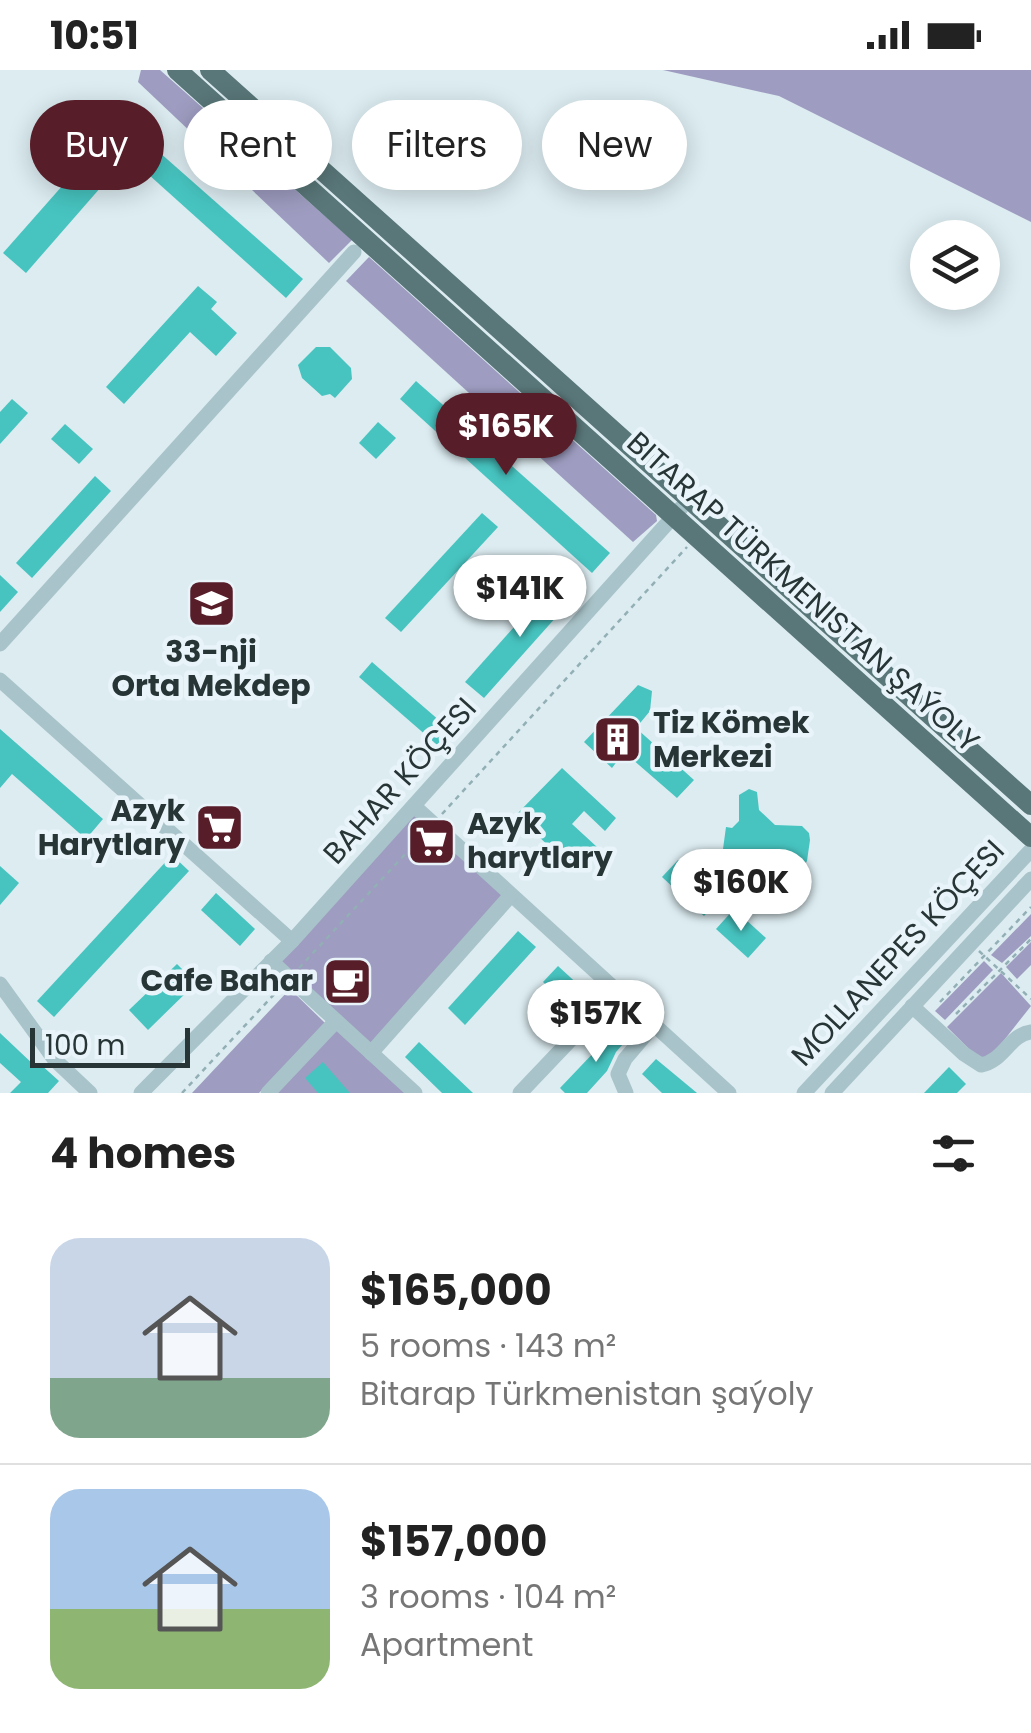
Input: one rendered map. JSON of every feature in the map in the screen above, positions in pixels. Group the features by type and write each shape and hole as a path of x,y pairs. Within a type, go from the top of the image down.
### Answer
{"main road":[{"name":"BITARAP TÜRKMENISTAN ŞAÝOLY","path":"177,70 1031,837"},
{"name":"BITARAP TÜRKMENISTAN ŞAÝOLY","path":"210,70 1031,805"}],"street":[{"path":"0,644 354,252"},
{"name":"BAHAR KÖÇESI","path":"141,1093 292,941 691,498"},
{"path":"0,680 292,941"},
{"path":"414,806 729,1093"},
{"name":"MOLLANEPES KÖÇESI","path":"804,1093 1031,850"},
{"name":"MOLLANEPES KÖÇESI","path":"832,1093 1031,878"},
{"path":"371,1052 511,895"},
{"path":"272,961 416,1093"},
{"path":"0,984 55,1060 90,1093"},
{"path":"521,1093 616,993"},
{"path":"912,1006 981,1065 990,1064 1017,1036 1031,1032"},
{"path":"268,1093 336,1020"},
{"path":"626,1093 618,1074 625,1059 653,1026"},
{"path":"702,1093 714,1080"}],"path":[{"path":"182,1093 696,536"},
{"path":"940,1002 1031,907"},
{"path":"956,1014 1031,938"},
{"path":"970,943 1031,999"}],"shaded area":[{"path":"141,70 160,70 194,100 184,100 184,126 164,107 164,100 157,100 138,82"},
{"path":"663,70 1031,70 1031,222 779,96"},
{"path":"252,190 296,190 352,240 329,263"},
{"path":"369,257 656,515 657,521 633,542 346,281"},
{"path":"414,813 510,900 375,1049 279,963"},
{"path":"1031,914 1031,936 1002,963 991,955"},
{"path":"1031,942 1031,965 1017,979 1006,967"},
{"path":"984,961 993,970 945,1020 935,1011"},
{"path":"1001,973 1031,1006 990,1058 982,1062 947,1027"},
{"path":"290,989 325,1023 259,1093 192,1093"},
{"path":"336,1021 415,1093 268,1093"}],"building":[{"path":"164,156 184,174 184,190 202,190 303,279 286,298 164,188"},
{"path":"59,190 98,190 26,273 3,253"},
{"path":"198,286 217,302 211,309 237,333 216,356 190,332 124,404 106,387"},
{"path":"316,347 330,347 351,368 352,379 335,398 330,394 322,396 302,378 298,365"},
{"path":"416,381 610,553 592,573 400,399"},
{"path":"12,399 28,413 0,444 0,412"},
{"path":"378,422 396,438 376,459 359,443"},
{"path":"65,424 93,449 79,464 51,439"},
{"path":"95,476 111,491 32,578 16,563"},
{"path":"482,513 498,527 401,632 385,618"},
{"path":"0,575 18,592 0,612"},
{"path":"555,581 574,597 484,698 465,682"},
{"path":"372,662 456,735 443,750 359,677"},
{"name":"Tiz Kömek Merkezi","path":"638,685 652,691 650,711 636,728 694,780 677,798 624,752 612,768 584,742"},
{"path":"0,729 103,819 86,839 12,774 0,788"},
{"path":"562,768 616,818 605,831 584,811 572,824 597,847 575,871 516,815"},
{"path":"749,789 757,792 759,810 775,825 802,826 810,840 807,861 796,879 778,891 758,896 746,895 746,888 730,883 720,871 726,827 732,828 739,821 739,795"},
{"path":"172,855 189,871 54,1017 37,1001"},
{"path":"678,860 720,898 704,916 662,877"},
{"path":"0,866 19,883 0,905"},
{"path":"216,893 255,929 240,946 201,910"},
{"path":"734,909 766,938 748,958 716,929"},
{"path":"518,931 536,947 465,1025 448,1008"},
{"name":"Cafe Bahar","path":"355,961 368,974 341,1001 328,989"},
{"path":"177,964 196,983 148,1030 129,1010"},
{"path":"558,966 594,999 579,1015 543,982"},
{"path":"619,1026 630,1036 607,1071 587,1093 565,1093 560,1088"},
{"path":"0,1033 35,1066 39,1063 59,1081 48,1093 10,1093 21,1082 0,1063"},
{"path":"419,1042 473,1093 442,1093 405,1057"},
{"path":"656,1059 697,1093 662,1093 642,1074"},
{"path":"323,1062 350,1093 318,1093 305,1078"},
{"path":"949,1067 966,1084 957,1093 924,1093"}],"place":[{"name":"33-nji Orta Mekdep","path":"211,603"},
{"name":"Tiz Kömek Merkezi","path":"618,740"},
{"name":"Azyk Harytlary","path":"220,828"},
{"name":"Azyk harytlary","path":"432,841"},
{"name":"Cafe Bahar","path":"348,981"}]}
